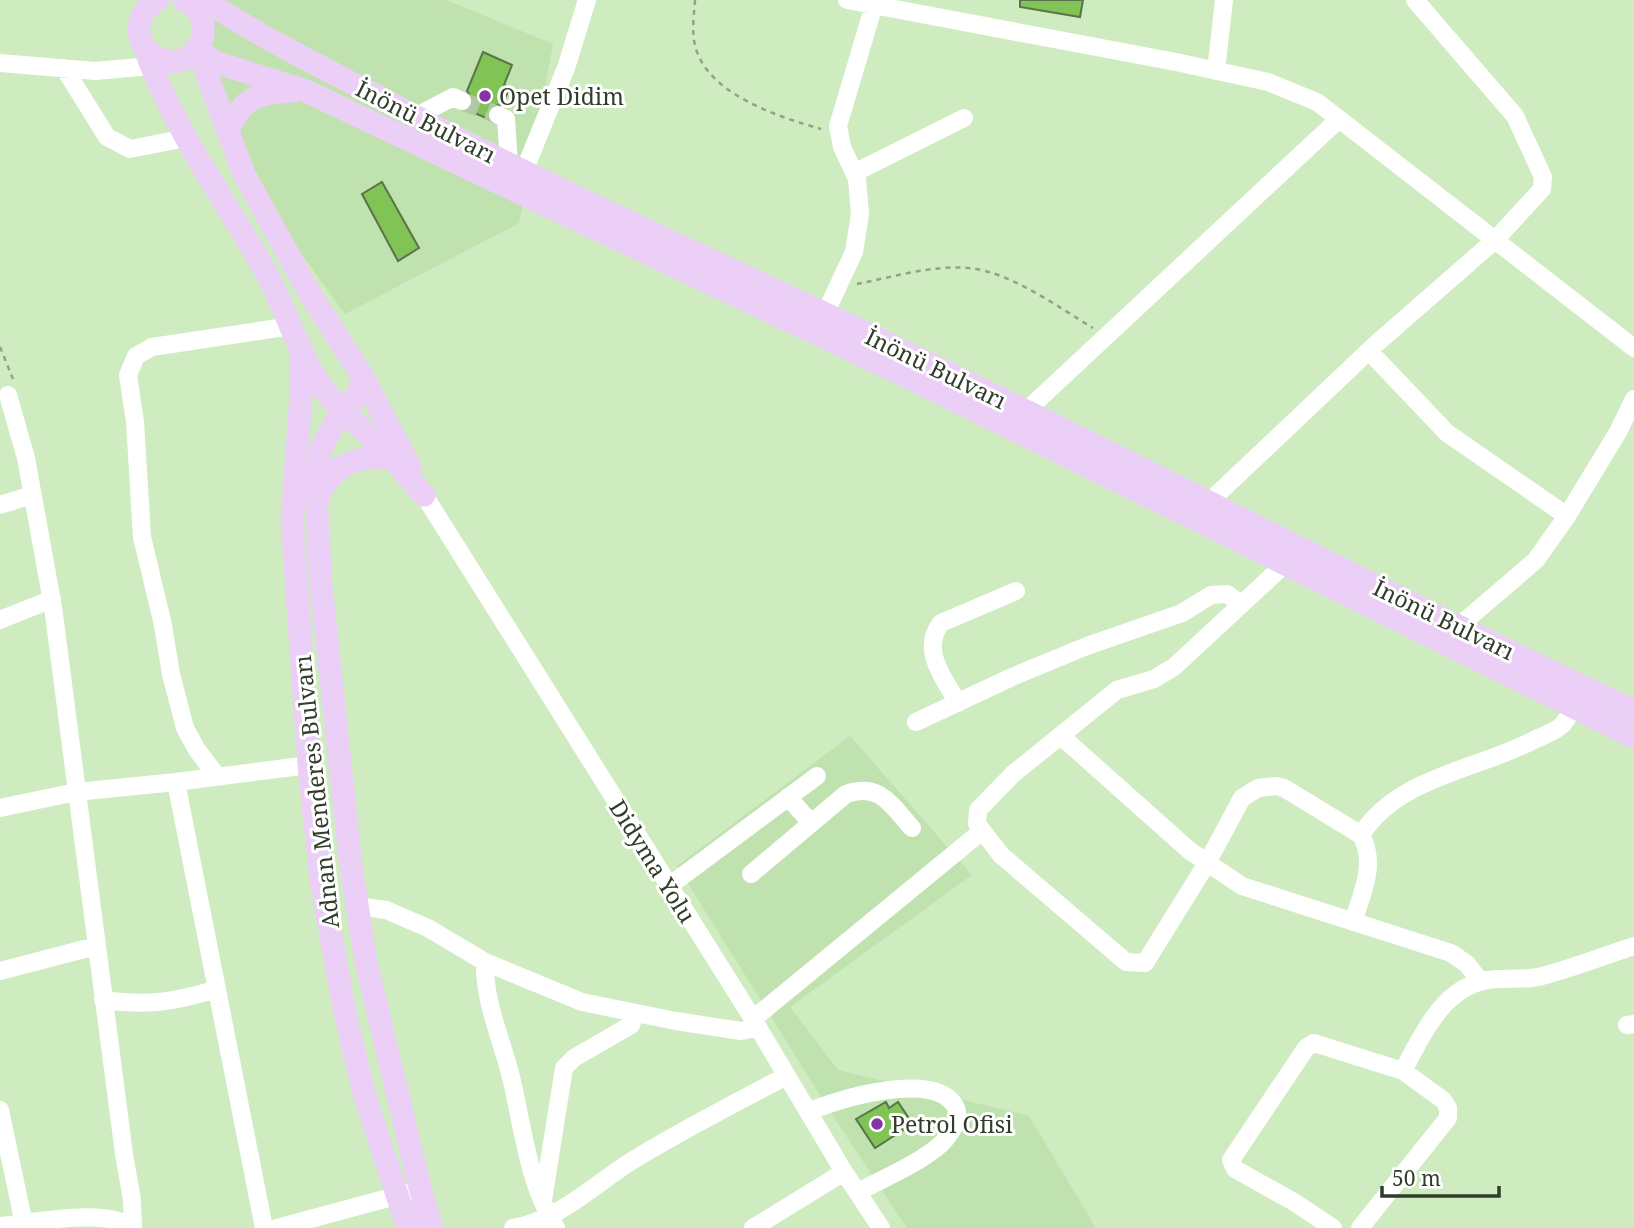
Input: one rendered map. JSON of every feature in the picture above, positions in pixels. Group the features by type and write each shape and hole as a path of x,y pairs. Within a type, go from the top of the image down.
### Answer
{"main road":[{"path":"136,0 144,46 159,89 264,268 315,376 329,396 394,459 424,495"},
{"path":"158,0 146,9 144,46 150,54 170,61 180,60 197,48 204,32 196,5"},
{"name":"İnönü Bulvarı","path":"196,5 240,23 415,117 517,168 825,314 1634,711"},
{"path":"197,48 244,174 363,377 424,495"},
{"name":"İnönü Bulvarı","path":"197,48 215,62 306,91 912,379 1634,737"},
{"path":"227,131 238,110 250,99 267,92 306,91"},
{"path":"296,337 307,338 313,334 335,332"},
{"name":"Adnan Menderes Bulvarı","path":"296,337 301,394 292,521 309,765 321,880 345,1013 364,1094 408,1228"},
{"name":"Adnan Menderes Bulvarı","path":"363,377 358,394 333,426 323,447 317,470 321,585 351,866 366,962 432,1228"},
{"path":"316,500 324,483 347,465 363,457 394,459"}],"street":[{"path":"517,168 566,68 587,0"},
{"path":"847,0 1268,82 1317,102 1634,348"},
{"path":"1216,71 1224,0"},
{"path":"1208,503 1369,351 1495,240 1542,189 1544,177 1515,116 1415,0"},
{"path":"825,314 854,251 860,214 854,173 842,147 838,126 874,5"},
{"path":"0,63 95,71 144,46"},
{"path":"64,68 107,137 130,149 186,138"},
{"path":"415,117 453,97 462,101"},
{"path":"498,115 506,119 517,168"},
{"path":"854,173 964,118"},
{"path":"1025,412 1339,119"},
{"path":"217,776 197,750 185,728 171,674 163,625 142,537 129,368 141,352 152,347 296,337"},
{"path":"1369,351 1447,433 1567,516"},
{"path":"8,395 26,458 52,599 103,1000 132,1200 133,1228"},
{"path":"1459,626 1536,560 1567,516 1618,432 1634,399"},
{"path":"0,505 32,495"},
{"name":"Didyma Yolu","path":"424,495 881,1228"},
{"path":"1284,564 1174,667 1154,679 1117,690 1013,774 978,810 975,819 1001,855 1126,962 1145,963 1207,863 1242,798 1267,786 1284,788 1361,835 1369,852 1369,870 1353,922"},
{"path":"958,703 934,661 932,645 936,630 941,623 1016,591"},
{"path":"916,723 1087,646 1182,613 1211,595 1227,594 1241,604"},
{"path":"0,620 52,599"},
{"path":"1361,835 1370,821 1393,802 1434,779 1514,751 1561,726 1574,707"},
{"path":"1062,737 1190,851 1242,886 1451,953 1467,964 1480,981"},
{"path":"0,808 76,792 309,765"},
{"path":"669,886 817,776"},
{"path":"177,782 264,1228"},
{"path":"751,874 846,794 863,790 883,796 912,828"},
{"path":"788,797 811,823"},
{"path":"357,906 386,910 428,928 485,962 582,1002 741,1031 755,1023 982,831"},
{"path":"0,971 96,946"},
{"path":"1404,1071 1416,1046 1449,998 1459,990 1480,981 1539,977 1634,946"},
{"path":"485,962 485,983 509,1070 533,1178 549,1215"},
{"path":"103,1000 158,1003 177,1001 217,989"},
{"path":"549,1215 564,1068 573,1058 632,1025 635,1013"},
{"path":"1333,1228 1294,1202 1235,1169 1231,1164 1232,1156 1310,1045 1321,1044 1404,1071 1443,1100 1448,1108 1448,1118 1360,1228"},
{"path":"524,1227 549,1215 631,1162 786,1076"},
{"path":"808,1112 839,1100 898,1089 918,1089 941,1094 957,1109 954,1124 940,1144 858,1192"},
{"path":"0,1110 24,1224"},
{"path":"753,1228 844,1172"},
{"path":"284,1227 420,1188"},
{"path":"0,1226 104,1217 122,1221 133,1228"}],"path":[{"path":"695,0 694,39 706,71 722,85 755,105 800,123 839,133"},
{"path":"837,289 929,269 970,268 1016,282 1107,336"}],"shaded area":[{"path":"185,0 446,0 553,44 519,223 345,314 244,174"},
{"path":"850,736 972,875 790,1007 838,1070 1029,1116 1096,1228 907,1228 835,1119 677,866"}],"building":[{"path":"1020,0 1083,0 1080,17 1020,7"},
{"path":"483,52 512,65 504,85 510,87 502,105 491,106 488,119 468,110 473,100 467,91"},
{"path":"382,182 419,248 398,261 362,194"},
{"path":"886,1102 889,1108 898,1102 910,1120 900,1126 903,1130 875,1148 856,1119"}],"tunnel":[{"path":"462,101 498,115"}],"place":[{"name":"Opet Didim","path":"485,96"},
{"name":"Petrol Ofisi","path":"877,1124"}]}
